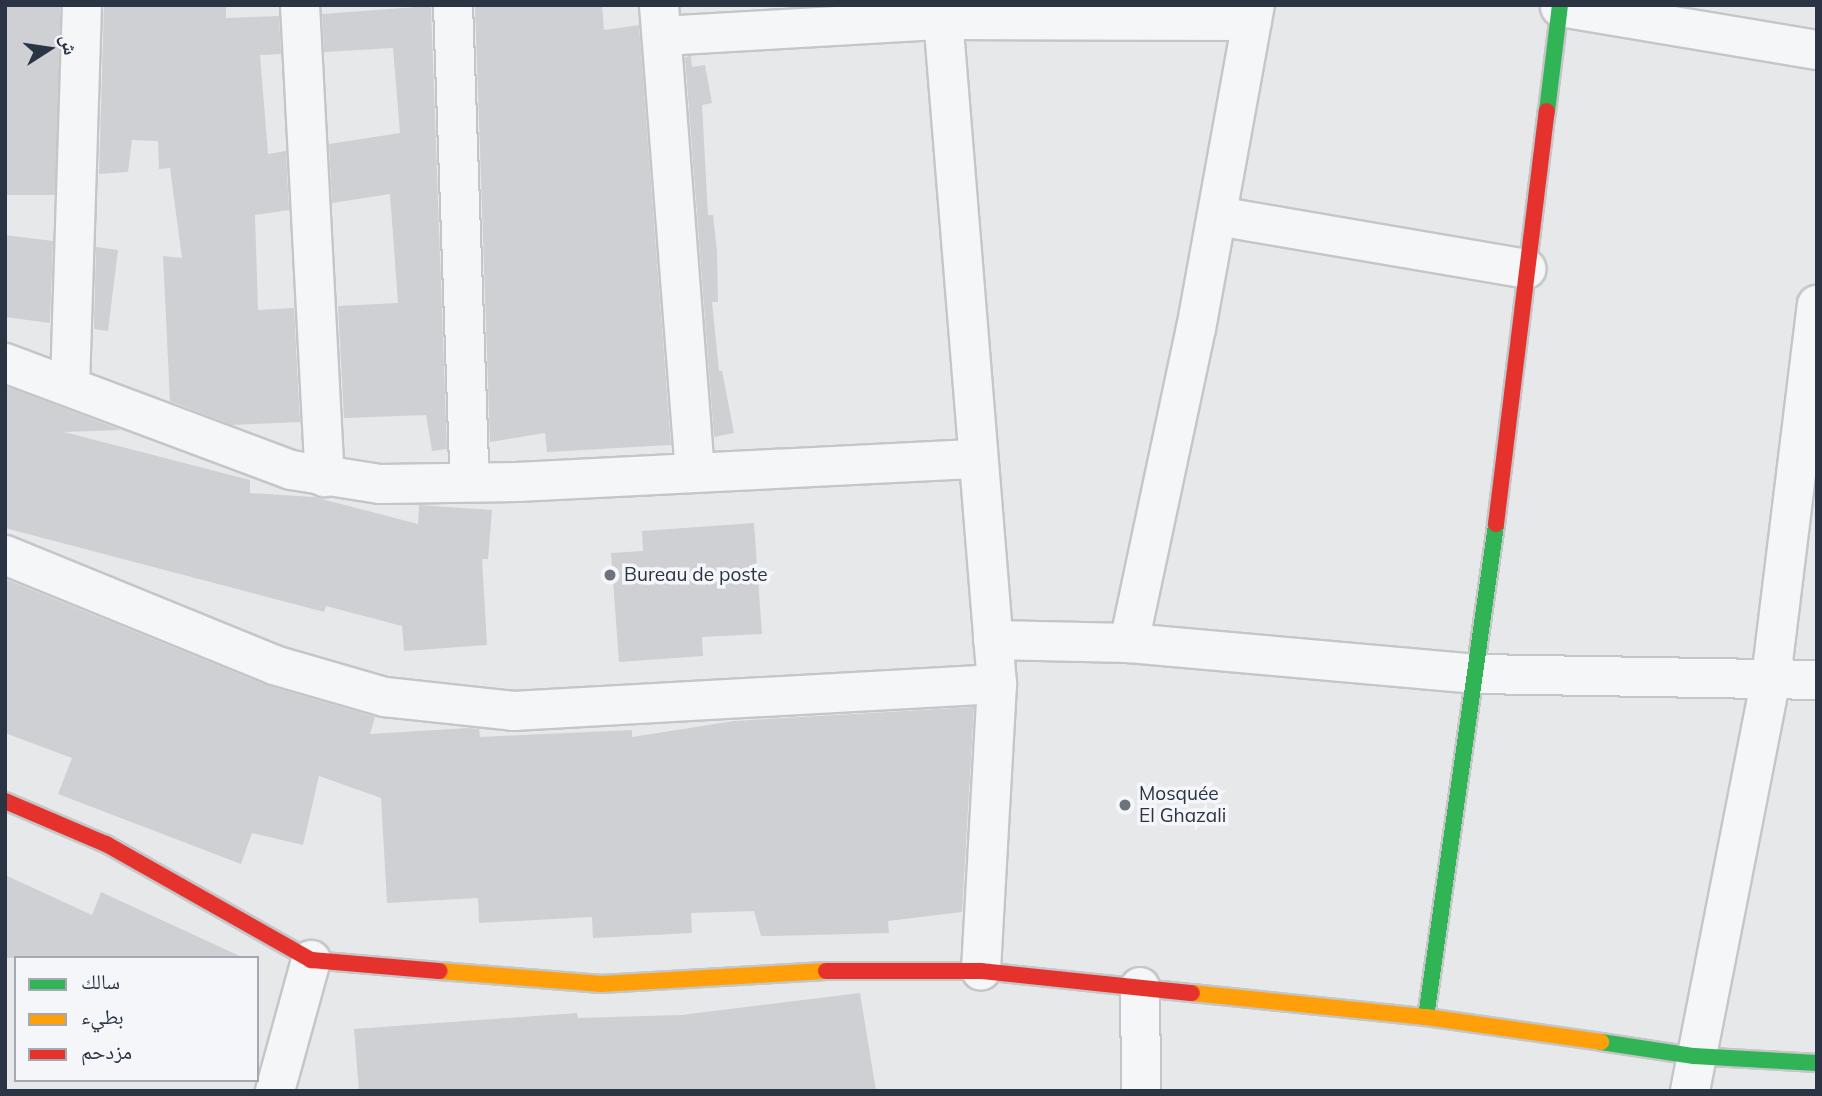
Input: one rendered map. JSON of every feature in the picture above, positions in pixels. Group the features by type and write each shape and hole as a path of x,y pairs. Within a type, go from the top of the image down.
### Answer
{"street":[{"path":"70,386 82,5"},
{"path":"300,5 325,477"},
{"path":"453,5 470,482"},
{"path":"1426,1017 1477,674 1560,6 1817,50"},
{"path":"695,472 661,21 942,12 1254,13 1217,216 1129,643"},
{"path":"942,12 997,684 981,971"},
{"path":"1217,216 1526,268"},
{"path":"1692,1073 1771,678 1817,305"},
{"path":"5,363 291,470 380,484 977,459"},
{"path":"5,555 274,665 385,697 513,711 997,684"},
{"path":"993,640 1129,643 1477,674 1817,681"},
{"path":"5,801 106,845 311,960 601,984 886,968 981,971 1426,1017 1692,1073 1817,1063"},
{"path":"275,1091 311,960"},
{"path":"1140,987 1141,1091"}],"building":[{"path":"5,5 60,5 60,195 5,195"},
{"path":"104,5 226,5 226,18 279,16 281,54 260,55 268,154 286,151 289,210 255,215 258,310 294,308 300,422 232,425 170,401 163,256 182,258 170,168 159,169 158,141 132,140 128,172 99,174"},
{"path":"475,5 602,5 604,30 639,25 671,445 547,452 545,433 490,442"},
{"path":"431,6 447,449 432,451 426,415 344,418 338,306 398,303 390,194 332,203 329,144 400,133 393,48 324,52 322,14"},
{"path":"691,56 692,67 705,65 712,103 702,105 708,215 713,215 717,251 718,302 712,302 719,371 722,371 734,433 714,437 685,57"},
{"path":"5,235 53,241 50,323 5,317"},
{"path":"96,247 118,250 108,331 94,329"},
{"path":"5,386 121,430 64,432 250,480 250,493 314,497 418,524 419,505 492,510 488,559 482,559 487,645 404,651 402,626 326,606 324,612 5,528"},
{"path":"754,523 762,634 702,637 703,656 619,662 611,553 643,551 642,531"},
{"path":"5,579 266,685 375,717 370,734 468,728 479,729 480,737 632,730 632,737 734,721 974,707 962,912 888,921 889,933 773,936 761,936 754,911 691,913 692,933 593,938 592,917 479,923 478,898 387,903 381,798 319,776 303,845 252,833 241,864 58,794 72,758 5,733"},
{"path":"5,875 92,915 101,892 240,956 14,956 5,958"},
{"path":"860,993 876,1091 359,1091 354,1029 577,1013 578,1018 681,1015"}],"traffic: fast":[{"path":"1547,111 1560,5"},
{"path":"1426,1017 1496,524"},
{"path":"1601,1042 1694,1056 1817,1063"}],"traffic: slow":[{"path":"440,971 601,984 826,971"},
{"path":"1192,993 1426,1017 1601,1042"}],"traffic: jam":[{"path":"1496,524 1547,111"},
{"path":"5,801 106,844 311,960 440,971"},
{"path":"826,971 981,971 1192,993"}],"place":[{"name":"Bureau de poste","path":"610,575"},
{"name":"Mosquée El Ghazali","path":"1125,805"}]}
